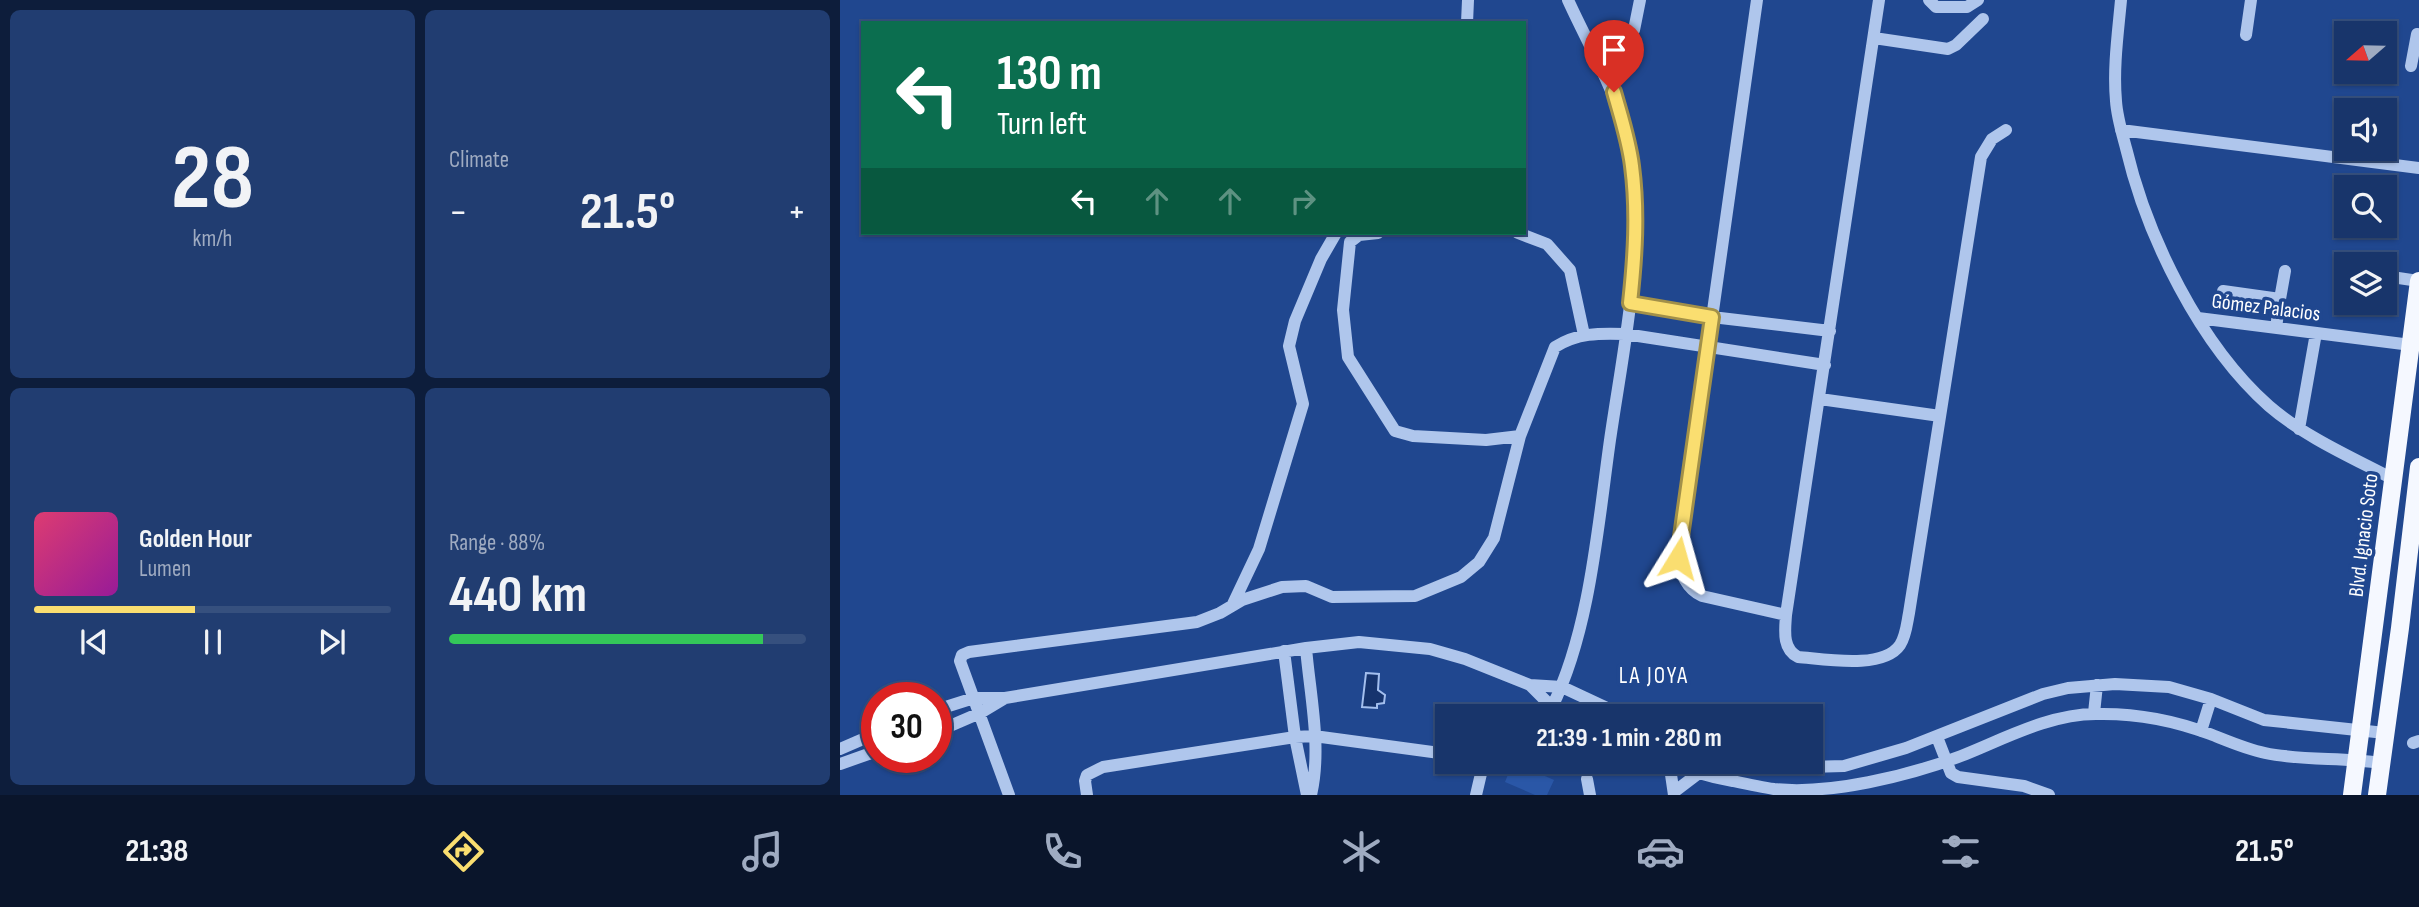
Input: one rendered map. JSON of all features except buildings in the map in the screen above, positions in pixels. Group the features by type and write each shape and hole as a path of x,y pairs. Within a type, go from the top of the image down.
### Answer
{"main road":[{"name":"Blvd. Ignacio Soto","path":"2352,795 2419,281"},
{"path":"2377,795 2419,467"}],"street":[{"path":"1467,21 1468,0"},
{"path":"1554,704 1562,687 1584,605 1630,303 1635,229 1632,164 1614,92 1567,0"},
{"path":"1634,30 1640,0"},
{"path":"1757,0 1678,558 1680,571 1693,592 1786,615"},
{"path":"1879,0 1786,615 1787,647 1798,657 1869,661 1892,653 1903,640 1981,157 1992,139 2006,130"},
{"path":"1929,0 1936,7 1967,7 1978,0"},
{"path":"2122,0 2116,102 2121,130 2133,181 2150,227 2174,277 2198,318 2242,379 2270,406 2300,429 2393,479"},
{"path":"2246,35 2251,0"},
{"path":"1874,38 1948,49 1956,45 1983,19"},
{"path":"2411,66 2418,31"},
{"path":"2121,130 2419,168"},
{"path":"1232,606 1259,549 1303,404 1289,346 1295,321 1321,259 1335,235"},
{"path":"1359,235 1350,242 1343,310 1348,357 1395,431 1413,436 1486,440 1520,436"},
{"path":"1523,235 1547,244 1570,270 1584,335"},
{"path":"2276,328 2285,271"},
{"path":"2397,278 2419,281"},
{"path":"2223,291 2280,299"},
{"path":"1630,303 1712,317 1830,331"},
{"name":"Gómez Palacios","path":"2198,318 2412,345"},
{"path":"1009,795 960,661 962,656 969,652 1196,622 1282,587 1306,586 1332,597 1415,596 1461,577 1479,562 1494,538 1520,436 1555,347 1567,339 1594,333 1625,334 1825,365"},
{"path":"2300,429 2316,333"},
{"path":"1820,399 1940,416"},
{"path":"952,705 975,698 1005,698 1284,651 1359,642 1430,649 1465,659 1530,685 1562,687 1598,704"},
{"path":"1306,648 1314,736 1314,783 1309,795"},
{"path":"1284,651 1295,737 1309,795"},
{"path":"1823,767 1844,766 1937,737 2043,695 2097,685 2140,684 2169,687 2211,699 2264,720 2385,733"},
{"path":"1530,685 1549,704"},
{"path":"2094,713 2097,685"},
{"path":"952,725 1005,698"},
{"path":"2201,731 2211,699"},
{"path":"1290,702 1310,700"},
{"path":"1704,774 1776,789 1808,790 1881,780 1945,761 2024,730 2064,718 2094,713 2142,716 2173,722 2277,756 2381,763"},
{"path":"1087,795 1087,775 1103,767 1295,737 1314,736 1435,752"},
{"path":"1937,737 1951,773 1958,777 2024,786 2049,795"},
{"path":"840,749 861,740"},
{"path":"840,764 861,757"},
{"path":"1476,795 1481,774"},
{"path":"1670,774 1674,793 1698,774"},
{"path":"1587,779 1590,795"}],"shaded area":[{"path":"1366,673 1379,674 1378,690 1385,695 1384,703 1377,704 1377,708 1362,707"},
{"path":"1508,774 1540,774 1554,780 1547,795 1535,795 1505,782"}],"district":[{"name":"LA JOYA","path":"1654,675"}],"route":[{"path":"1614,92 1632,164 1636,206 1630,303 1712,317 1678,558"}]}
